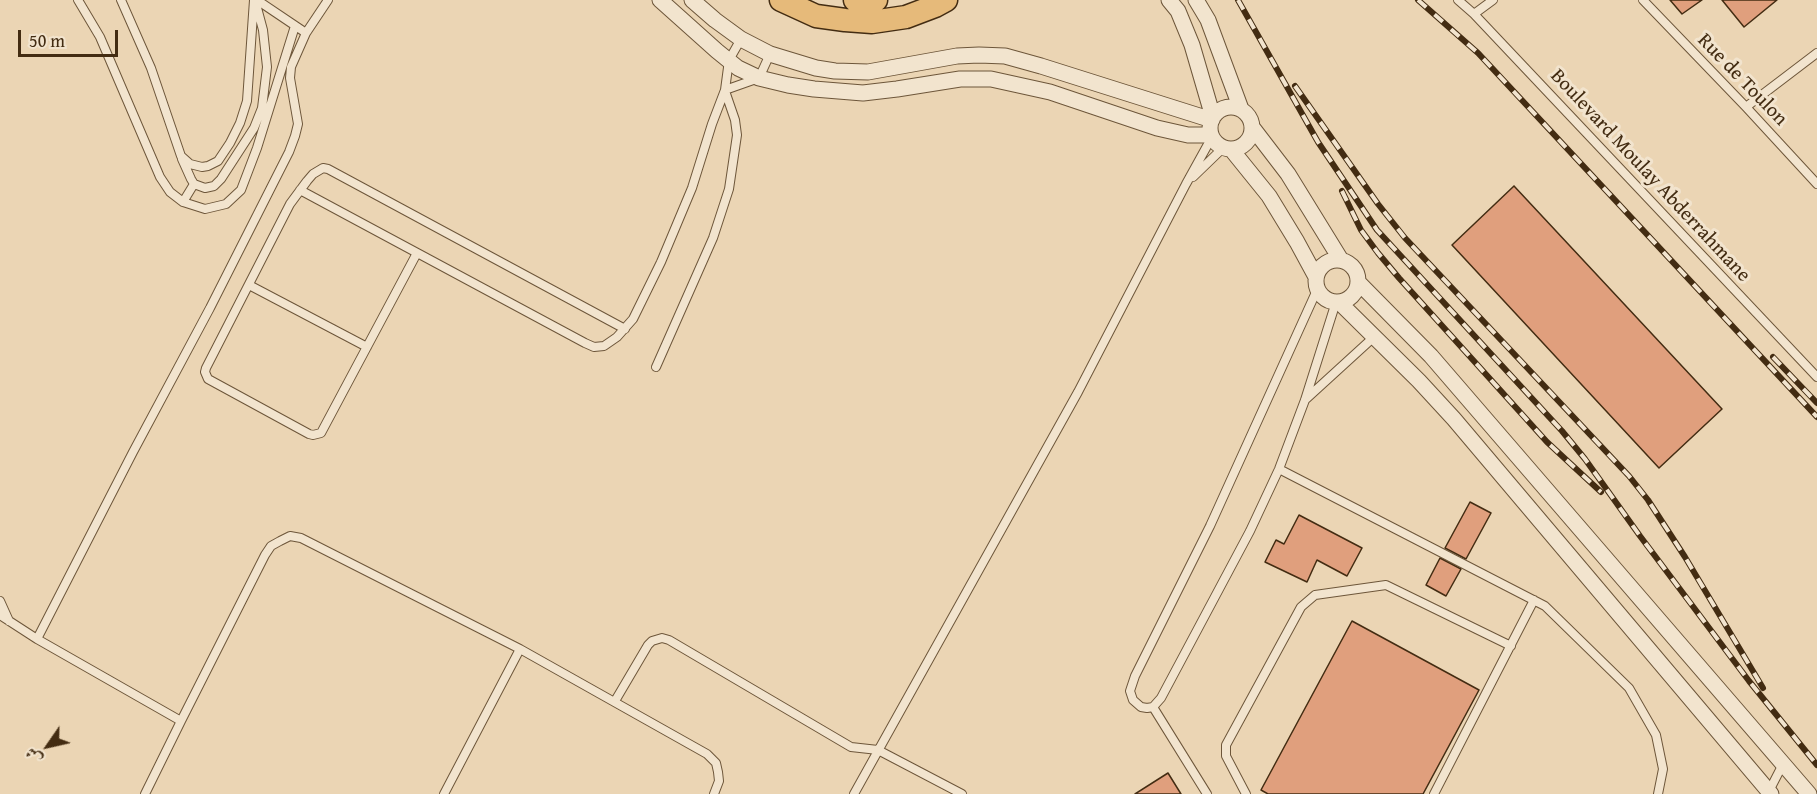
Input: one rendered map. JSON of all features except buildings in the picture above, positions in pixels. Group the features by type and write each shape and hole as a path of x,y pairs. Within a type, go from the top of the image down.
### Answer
{"main road":[{"path":"781,0 816,16 872,22 906,16 946,0"},
{"path":"855,0 876,0"}],"street":[{"path":"660,0 747,73 788,86 862,93 960,79 991,79 1050,92 1157,128 1188,135 1217,134"},
{"path":"692,0 741,39 770,54 816,68 868,72 957,56 1005,56 1041,66 1217,134 1239,148 1248,142 1252,132 1249,117 1241,110 1225,108 1216,113 1217,134"},
{"path":"1169,0 1178,11 1192,45 1217,134 1269,196 1297,242 1326,299 1337,302 1375,336 1454,419 1769,793"},
{"path":"1196,0 1208,20 1241,110"},
{"path":"1252,127 1288,174 1341,260 1353,267 1356,272 1358,282 1355,291 1351,297 1337,302"},
{"path":"1317,283 1318,270 1328,261 1341,260"},
{"path":"1358,282 1431,356 1809,794"}],"lane":[{"path":"78,0 100,37 160,177 170,192 183,202 206,208 226,204 241,190 257,148 295,26"},
{"path":"121,0 151,68 178,150 194,184 205,188 218,183 254,128 262,108 266,88 266,47 255,0"},
{"path":"178,150 190,164 208,166 218,161 235,133 247,101 255,0"},
{"path":"255,0 306,33"},
{"name":"Boulevard Moulay Abderrahmane","path":"1458,0 1474,14 1817,377"},
{"path":"1474,14 1493,0"},
{"name":"Rue de Toulon","path":"1642,0 1817,184"},
{"path":"38,639 289,152 298,124 290,78 291,67 306,33 326,1"},
{"path":"300,190 594,347 604,346 625,329 641,305 675,229 692,188 725,90 729,60 741,39"},
{"path":"1746,107 1817,53"},
{"path":"725,90 759,78 770,54"},
{"path":"656,366 713,238 729,189 736,135 735,120 725,90"},
{"path":"1186,184 1217,134"},
{"path":"854,794 1078,392 1186,184 1217,134"},
{"path":"417,253 321,433 313,435 299,429 211,381 206,375 206,368 291,204 300,190 318,170 323,168 625,329"},
{"path":"183,202 194,184"},
{"path":"1317,283 1210,526 1131,686 1131,694 1136,703 1147,708 1153,707 1161,698 1250,531 1279,469 1305,400 1337,302"},
{"path":"249,285 367,347"},
{"path":"1305,400 1375,336"},
{"path":"1279,469 1545,606 1629,688 1656,735 1663,769 1658,794"},
{"path":"145,794 265,555 271,546 290,536 301,538 520,649 712,758 716,763 719,781 714,794"},
{"path":"1246,794 1226,756 1226,745 1301,607 1315,595 1386,585 1511,646"},
{"path":"1434,794 1534,600"},
{"path":"0,601 10,622"},
{"path":"0,615 181,721"},
{"path":"615,701 648,645 662,638 851,747 878,750 962,794"},
{"path":"444,794 520,649"},
{"path":"1153,707 1206,794"},
{"path":"1769,793 1783,764"}],"railway":[{"path":"1238,0 1318,142 1377,230 1562,431 1749,681 1817,765"},
{"path":"1418,0 1478,53 1817,417"},
{"path":"1295,86 1378,204 1405,238 1629,476 1648,500 1685,557 1763,688"},
{"path":"1342,191 1361,230 1399,278 1547,442 1601,492"},
{"path":"1773,357 1817,403"}]}
